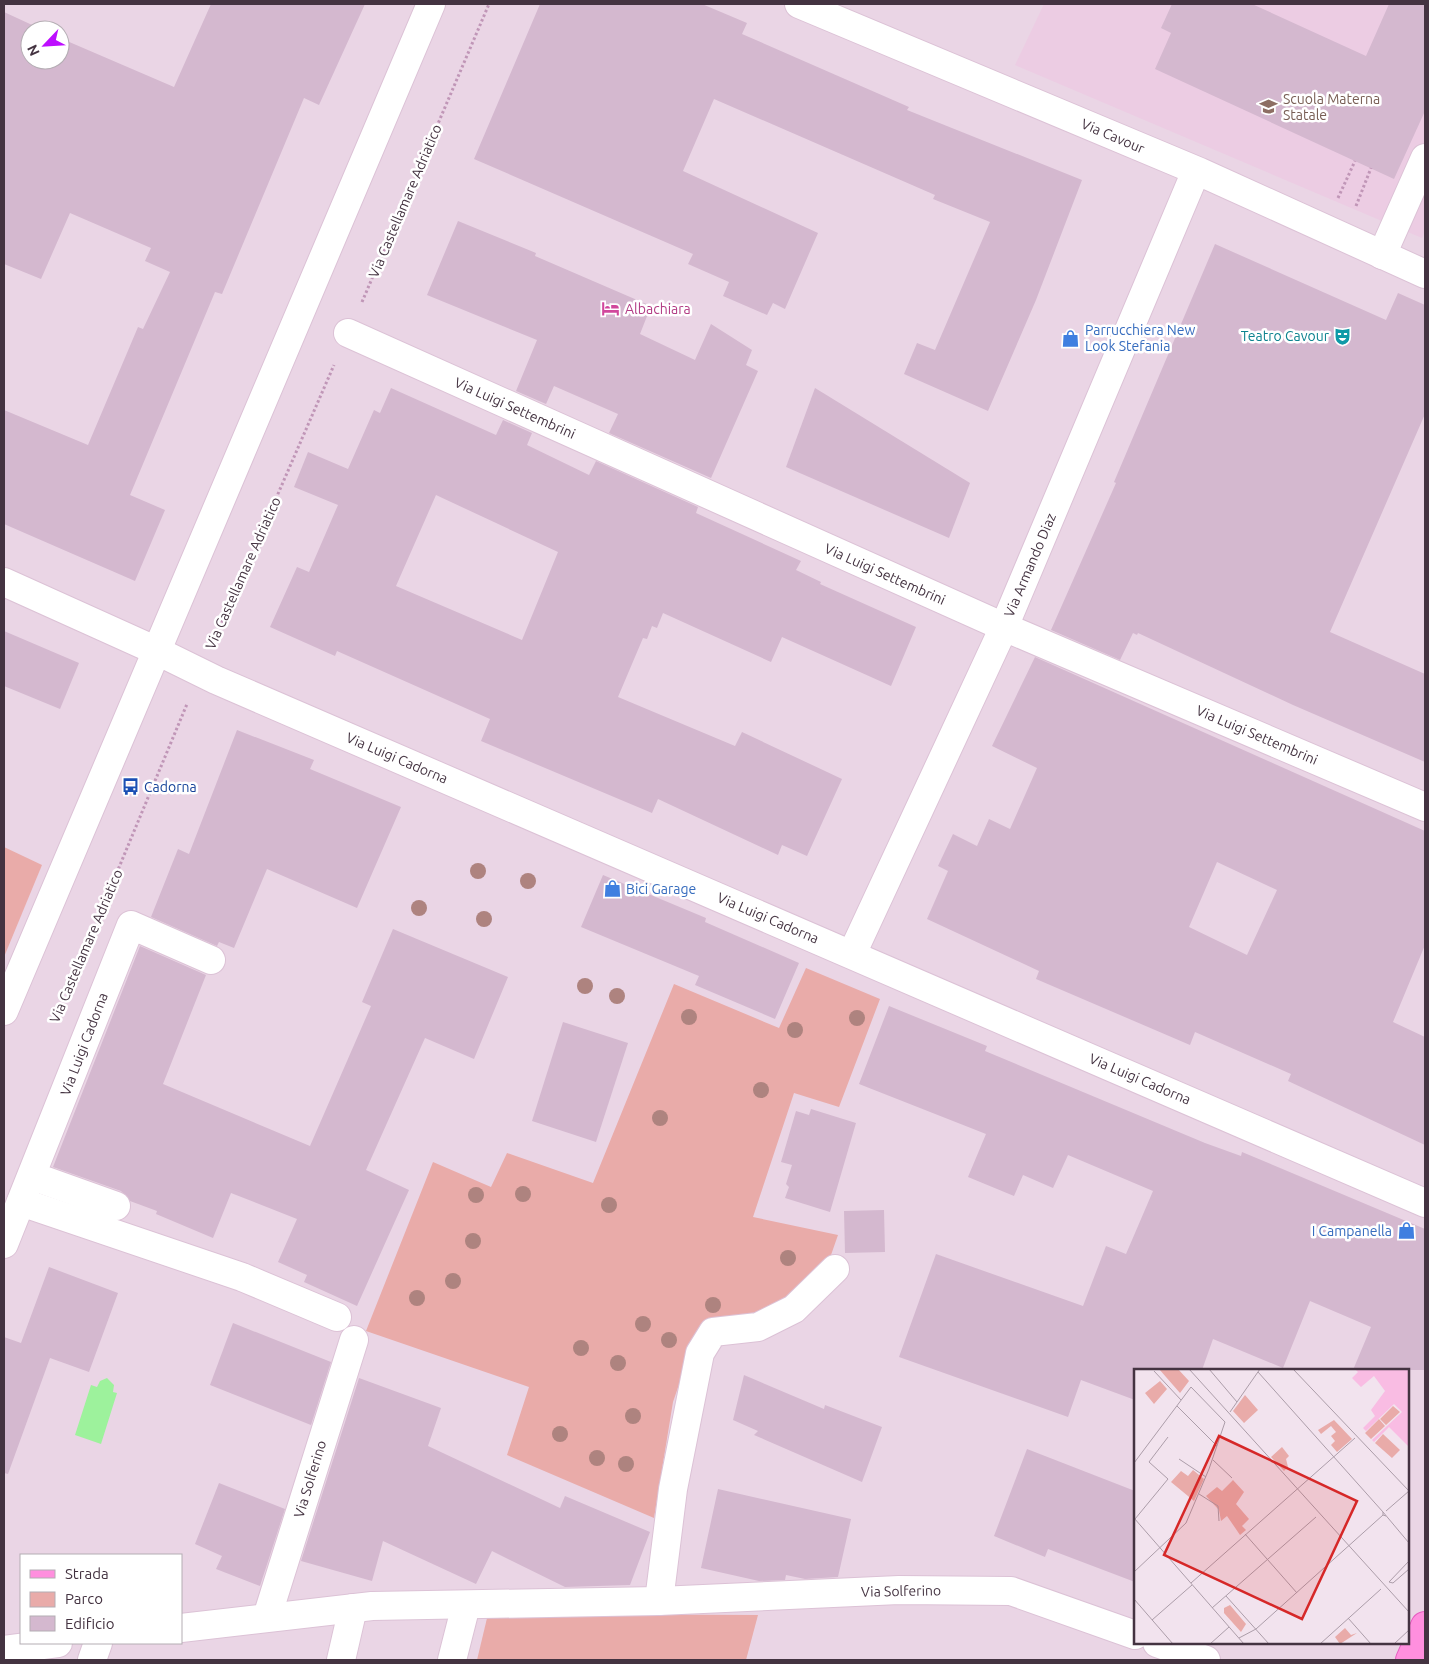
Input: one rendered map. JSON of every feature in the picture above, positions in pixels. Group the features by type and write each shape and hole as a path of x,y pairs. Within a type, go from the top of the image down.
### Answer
{"main road":[{"path":"1410,1660 1425,1626"}],"street":[{"path":"4,1011 431,4"},
{"name":"Via Cavour","path":"799,4 1196,171 1425,274"},
{"path":"1382,255 1425,158"},
{"name":"Via Armando Diaz","path":"852,954 1004,627 1196,171"},
{"name":"Via Luigi Settembrini","path":"348,333 1004,627 1425,807"},
{"name":"Via Luigi Cadorna","path":"4,582 157,651 199,673 1425,1203"},
{"name":"Via Luigi Cadorna","path":"4,1244 131,925 211,960"},
{"path":"32,1176 116,1206"},
{"path":"21,1202 242,1277 337,1317"},
{"path":"659,1601 673,1489 700,1353 713,1332 758,1327 794,1309 835,1269"},
{"name":"Via Solferino","path":"267,1617 354,1340"},
{"name":"Via Solferino","path":"182,1628 372,1606 659,1601 899,1590 1011,1591 1134,1635"},
{"path":"452,1660 466,1605"},
{"path":"341,1660 353,1608"},
{"path":"4,1650 50,1644"},
{"path":"92,1660 98,1644"},
{"path":"1159,1644 1206,1660"}],"path":[{"name":"Via Castellamare Adriatico","path":"102,909 199,673 489,4"}],"shaded area":[{"path":"4,4 1425,4 1425,1660 4,1660"},
{"name":"Scuola Materna Statale","path":"1044,4 1425,4 1425,231 1422,238 1015,65"},
{"path":"107,1378 114,1385 113,1392 117,1393 101,1444 75,1435 91,1385 97,1387 100,1381"}],"green space":[{"path":"4,847 42,865 4,957"},
{"path":"806,968 880,999 839,1107 794,1093 753,1217 838,1235 831,1255 791,1295 760,1311 727,1319 686,1364 673,1402 654,1518 507,1455 529,1387 366,1331 433,1162 491,1187 507,1153 593,1183 674,984 779,1028"},
{"path":"488,1614 758,1615 746,1660 477,1660"}],"building":[{"path":"211,4 365,4 319,105 304,98 222,294 215,292 130,495 165,510 135,581 4,524 4,410 88,445 138,327 143,329 170,272 145,261 151,248 70,213 41,279 4,264 4,12 21,20 20,70 70,70 70,42 174,87"},
{"path":"540,4 702,4 747,23 742,34 909,107 907,110 1082,180 1036,300 988,411 904,374 917,343 935,350 990,222 933,199 935,195 714,99 683,171 818,233 785,309 773,303 767,315 723,296 729,282 688,264 693,254 474,159"},
{"path":"1172,4 1252,4 1366,56 1389,4 1425,4 1425,111 1394,179 1155,69 1171,33 1161,28"},
{"path":"458,221 536,253 535,256 651,306 640,334 695,360 711,324 752,350 746,365 758,371 711,478 609,433 618,414 554,386 546,404 516,391 537,340 427,295"},
{"path":"1215,244 1386,320 1398,293 1425,305 1425,414 1330,632 1425,674 1425,762 1293,705 1138,633 1137,635 1133,633 1120,660 1051,630 1116,483 1114,482"},
{"path":"391,388 496,435 503,420 532,433 527,445 589,475 596,461 698,507 696,513 801,561 796,570 821,582 820,584 916,627 891,686 782,637 771,662 663,613 657,628 652,626 647,639 643,638 618,697 735,746 742,732 842,779 807,856 782,845 778,855 658,799 652,813 481,741 490,719 337,651 335,656 270,627 297,567 309,572 338,505 294,487 308,452 348,469 374,410 380,413","holes":["436,495 558,552 522,640 396,586"]},
{"path":"815,388 970,483 949,538 786,467"},
{"path":"4,631 79,663 60,709 4,686"},
{"path":"1035,657 1425,831 1425,945 1393,1022 1425,1037 1425,1145 1288,1081 1291,1074 1195,1032 1190,1045 1036,979 1039,971 927,919 948,871 938,866 953,834 977,846 989,819 1010,829 1037,768 992,746","holes":["1217,862 1277,890 1247,955 1189,927"]},
{"path":"237,730 314,760 310,769 401,807 357,908 267,869 234,948 219,942 217,946 151,917 178,849 189,854"},
{"path":"603,875 706,918 705,922 799,963 775,1019 695,985 699,976 581,927"},
{"path":"393,929 508,977 474,1059 425,1038 366,1170 409,1190 357,1306 304,1282 307,1275 278,1262 297,1219 231,1193 213,1238 156,1214 157,1211 130,1201 121,1191 53,1167 140,946 206,975 163,1084 310,1146 371,1006 362,1002"},
{"path":"889,1006 987,1046 985,1051 1205,1143 1241,1156 1242,1152 1425,1229 1425,1370 1353,1369 1371,1327 1310,1301 1283,1368 1213,1339 1202,1369 1134,1369 1134,1400 1081,1380 1068,1417 899,1357 936,1254 1083,1306 1106,1246 1126,1254 1153,1191 1068,1155 1053,1188 1023,1175 1014,1196 968,1177 986,1134 859,1084"},
{"path":"563,1022 628,1043 596,1142 532,1121"},
{"path":"811,1109 856,1123 830,1212 785,1198 789,1187 786,1184 792,1165 781,1162 796,1111 809,1115"},
{"path":"884,1210 885,1252 845,1253 844,1211"},
{"path":"49,1267 118,1293 89,1372 50,1358 8,1474 4,1473 4,1337 21,1343"},
{"path":"233,1323 331,1362 311,1425 210,1385"},
{"path":"744,1375 824,1409 825,1405 882,1427 862,1482 754,1435 758,1431 733,1420"},
{"path":"359,1378 441,1408 428,1446 560,1508 565,1496 650,1532 630,1585 565,1587 492,1551 476,1584 383,1541 372,1581 301,1561"},
{"path":"1027,1449 1134,1491 1134,1582 1048,1549 1045,1557 994,1536"},
{"path":"219,1483 285,1509 260,1586 216,1569 222,1556 195,1544"},
{"path":"718,1489 851,1519 838,1577 805,1579 786,1575 785,1580 759,1581 701,1568"}],"place":[{"name":"Scuola Materna Statale","path":"1269,107"},
{"name":"Albachiara","path":"611,309"},
{"name":"Teatro Cavour","path":"1343,336"},
{"name":"Parrucchiera New Look Stefania","path":"1071,338"},
{"name":"Cadorna","path":"130,787"},
{"name":"Bici Garage","path":"612,889"},
{"name":"I Campanella","path":"1406,1231"}]}
